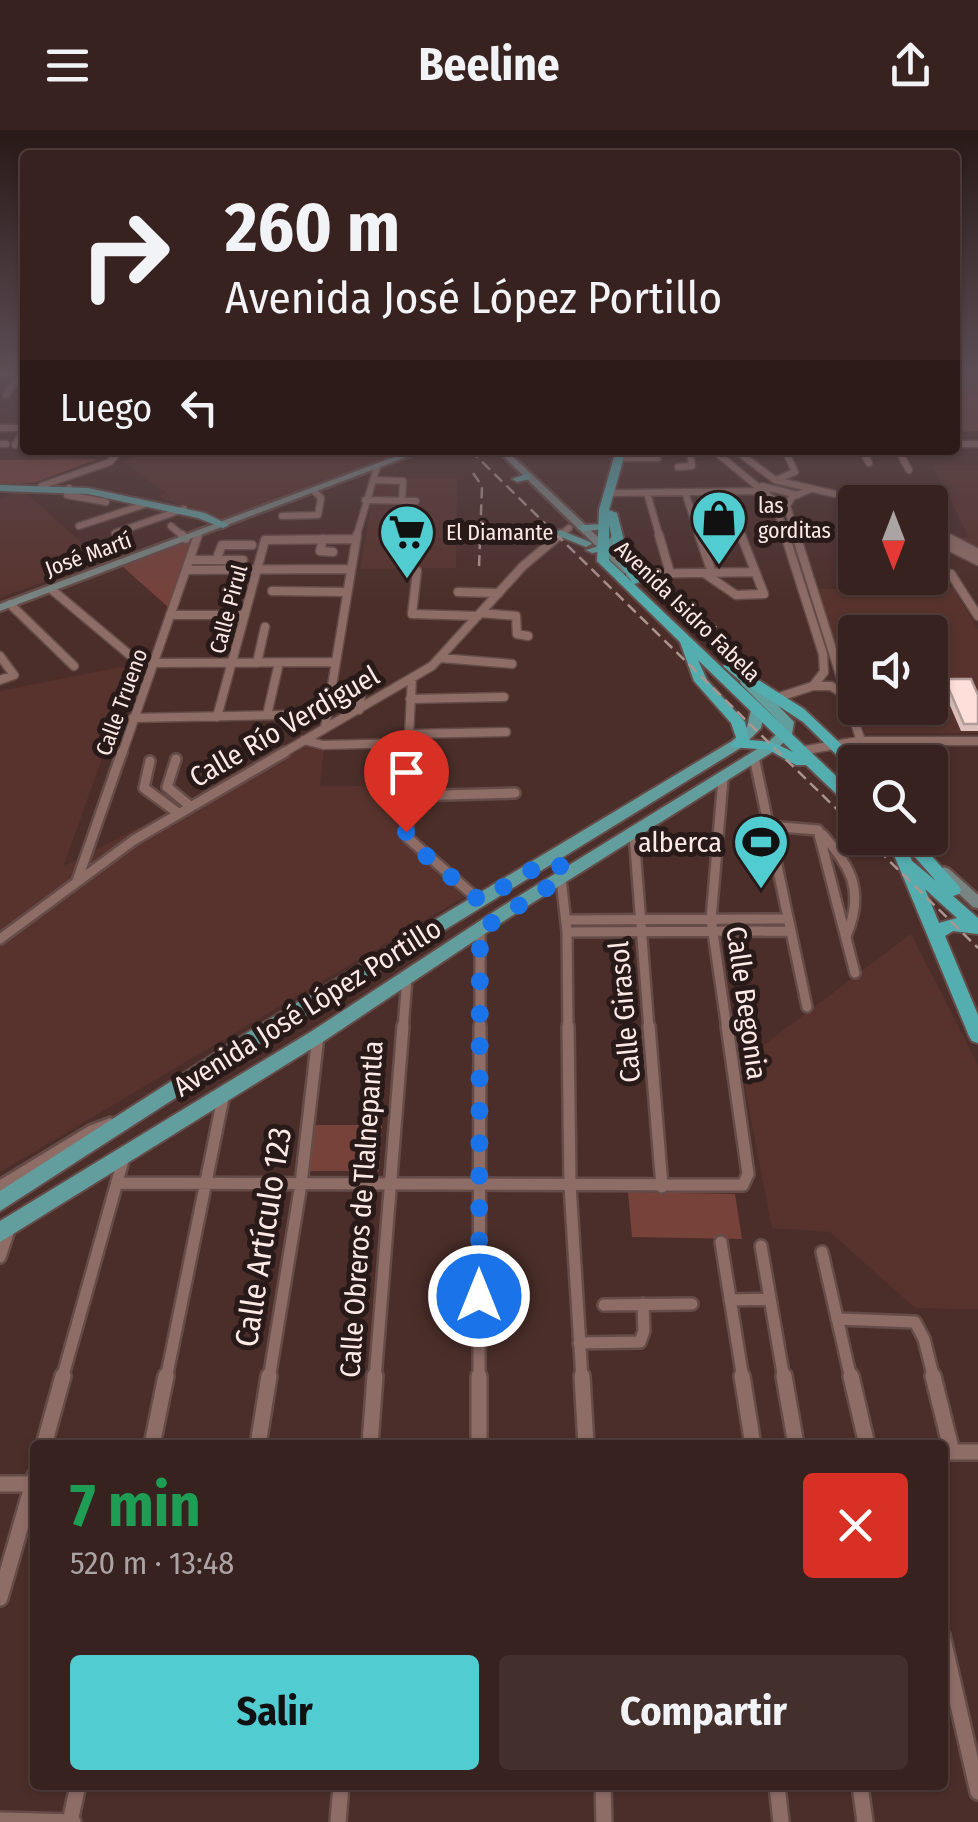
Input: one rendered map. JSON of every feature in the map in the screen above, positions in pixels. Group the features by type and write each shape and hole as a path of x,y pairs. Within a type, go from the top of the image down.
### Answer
{"highway":[{"path":"624,455 612,512 629,573"},
{"path":"596,551 604,527 605,505 624,455"},
{"name":"Avenida Isidro Fabela","path":"596,551 683,638 768,703 812,721 838,747"},
{"name":"Avenida Isidro Fabela","path":"629,573 747,682"},
{"path":"683,638 702,682 738,722 740,741 775,752 838,801"},
{"name":"Avenida Isidro Fabela","path":"768,703 785,734 775,752 838,792"},
{"path":"896,855 978,927"},
{"path":"900,855 978,1036"},
{"path":"920,855 978,915"},
{"path":"935,938 940,929 950,925 978,927"}],"main road":[{"name":"José Martí","path":"376,472 411,455"},
{"name":"José Martí","path":"5,606 417,455"},
{"name":"Avenida Isidro Fabela","path":"496,455 583,528 596,551 629,573"},
{"name":"Avenida Isidro Fabela","path":"505,455 564,530"},
{"path":"0,487 42,484 120,488 222,525"},
{"path":"42,484 183,511"},
{"name":"José Martí","path":"193,536 316,492"},
{"path":"583,528 604,527"},
{"path":"564,530 596,551 617,537"},
{"path":"740,741 754,728 768,703 747,682"},
{"name":"Avenida José López Portillo","path":"5,1229 318,1036 561,879 775,752 785,734"},
{"name":"Avenida José López Portillo","path":"0,1202 127,1118 740,741"},
{"path":"925,855 978,904"},
{"path":"542,864 560,865 564,872 561,879"}],"street":[{"path":"42,484 113,461 117,455"},
{"path":"636,455 658,459"},
{"path":"678,467 692,466 691,455"},
{"path":"719,455 774,500 825,664 822,676 812,686"},
{"path":"742,455 775,480 838,496"},
{"path":"764,488 795,472 787,455"},
{"path":"865,455 869,463"},
{"path":"901,455 909,470"},
{"path":"325,728 332,662 350,569 365,500 376,472 404,482 402,500"},
{"path":"70,488 67,495 106,502"},
{"path":"615,493 764,488 838,501"},
{"path":"809,490 787,503 838,670"},
{"path":"282,516 318,515 321,499 316,492"},
{"path":"684,492 708,573 732,593 764,594 724,492"},
{"path":"648,493 670,573"},
{"path":"365,500 416,501"},
{"path":"80,526 146,504"},
{"path":"115,534 183,511"},
{"path":"782,524 793,524"},
{"path":"171,526 193,536"},
{"name":"Calle Río Verdiguel","path":"0,939 178,813 359,710 441,658 499,593 564,530"},
{"name":"Calle Trueno","path":"76,882 190,560 193,536"},
{"name":"Calle Pirul","path":"216,717 266,539 356,539"},
{"path":"293,552 296,539"},
{"path":"323,539 320,552 333,552"},
{"path":"948,540 978,552"},
{"path":"948,544 978,561"},
{"path":"216,560 222,546 252,545"},
{"path":"190,560 244,560"},
{"path":"186,570 350,569"},
{"path":"417,571 412,614 516,616 517,634 528,636"},
{"path":"629,573 755,572"},
{"path":"951,574 978,616"},
{"path":"802,586 812,587"},
{"path":"51,589 131,656"},
{"path":"272,591 346,592"},
{"path":"458,592 499,593"},
{"path":"5,606 74,666"},
{"path":"170,615 245,615"},
{"path":"257,663 265,627"},
{"path":"0,656 14,675 0,680"},
{"path":"441,658 512,664"},
{"path":"267,715 279,662"},
{"path":"152,664 332,662"},
{"path":"412,678 408,838 480,901"},
{"path":"359,710 362,686"},
{"path":"768,703 812,686 830,686 838,690"},
{"path":"410,699 504,697"},
{"path":"133,718 326,714"},
{"path":"854,725 860,745"},
{"path":"304,740 320,745 506,732"},
{"path":"948,745 978,745"},
{"path":"806,1007 768,826 775,752 838,747"},
{"path":"176,759 167,787 190,806"},
{"path":"150,760 144,788 178,813"},
{"name":"Calle Begonia","path":"662,1187 736,1186 743,1184 748,1174 712,925 724,779"},
{"path":"407,791 515,793"},
{"path":"768,826 818,830 845,859 858,892 857,915 846,936"},
{"path":"818,830 855,972"},
{"name":"Calle Girasol","path":"634,834 662,1187"},
{"path":"561,879 566,926 570,1185 586,1440"},
{"path":"566,926 789,925"},
{"path":"478,1440 480,930"},
{"name":"Calle Obreros de Tlalnepantla","path":"370,1440 407,978"},
{"name":"Calle Artículo 123","path":"259,1440 301,1184 318,1036"},
{"path":"153,1440 225,1092"},
{"path":"0,1188 94,1130 127,1118"},
{"path":"45,1440 125,1154"},
{"path":"116,1184 662,1187"},
{"path":"0,1257 5,1229"},
{"path":"722,1242 752,1440"},
{"path":"761,1246 795,1440"},
{"path":"822,1252 866,1440"},
{"path":"730,1300 770,1299"},
{"path":"579,1343 640,1342 644,1304"},
{"path":"604,1305 692,1304"},
{"path":"837,1319 915,1322 924,1339 945,1440"},
{"path":"948,1452 978,1452"},
{"path":"0,1484 30,1481"},
{"path":"0,1598 30,1495"},
{"path":"948,1661 978,1792"},
{"path":"0,1820 71,1822 77,1790"},
{"path":"338,1822 341,1790"},
{"path":"602,1790 604,1822"},
{"path":"778,1790 781,1822"},
{"path":"861,1790 866,1822"}],"shaded area":[{"path":"140,455 402,455 224,521 158,497 166,493 121,461"},
{"path":"98,459 34,483 0,484 0,460"},
{"path":"932,465 978,465 978,548 958,538 969,537 948,496 948,485 942,485"},
{"path":"383,478 457,478 456,568 360,569 374,488"},
{"path":"23,490 102,561 0,598 0,498"},
{"path":"190,542 169,608 122,566 185,543"},
{"path":"948,587 953,587 978,630 978,733 865,733 862,725 948,725 948,615 838,615 838,653 817,589 838,589 838,595 948,595"},
{"path":"136,664 63,867 312,736 314,746 324,748 320,786 404,786 402,840 464,897 0,1172 0,691"},
{"path":"911,934 978,1065 978,1309 915,1308 830,1232 772,1228 740,1063"},
{"path":"313,1125 382,1125 379,1171 308,1171"},
{"path":"628,1192 735,1194 742,1239 632,1237"}],"building":[{"path":"707,625 715,627 707,637 701,631"},
{"path":"948,676 971,679 978,695 978,724 964,724 948,687"}],"railway":[{"path":"475,455 838,810"},
{"path":"473,473 482,486 479,567"},
{"path":"883,855 978,948"}],"place":[{"name":"las gorditas","path":"719,567"},
{"name":"El Diamante","path":"407,581"},
{"name":"alberca","path":"761,891"}],"route":[{"path":"406,832 411,843 480,901 545,862 557,863 564,870 561,879 480,930 479,1296"}]}
